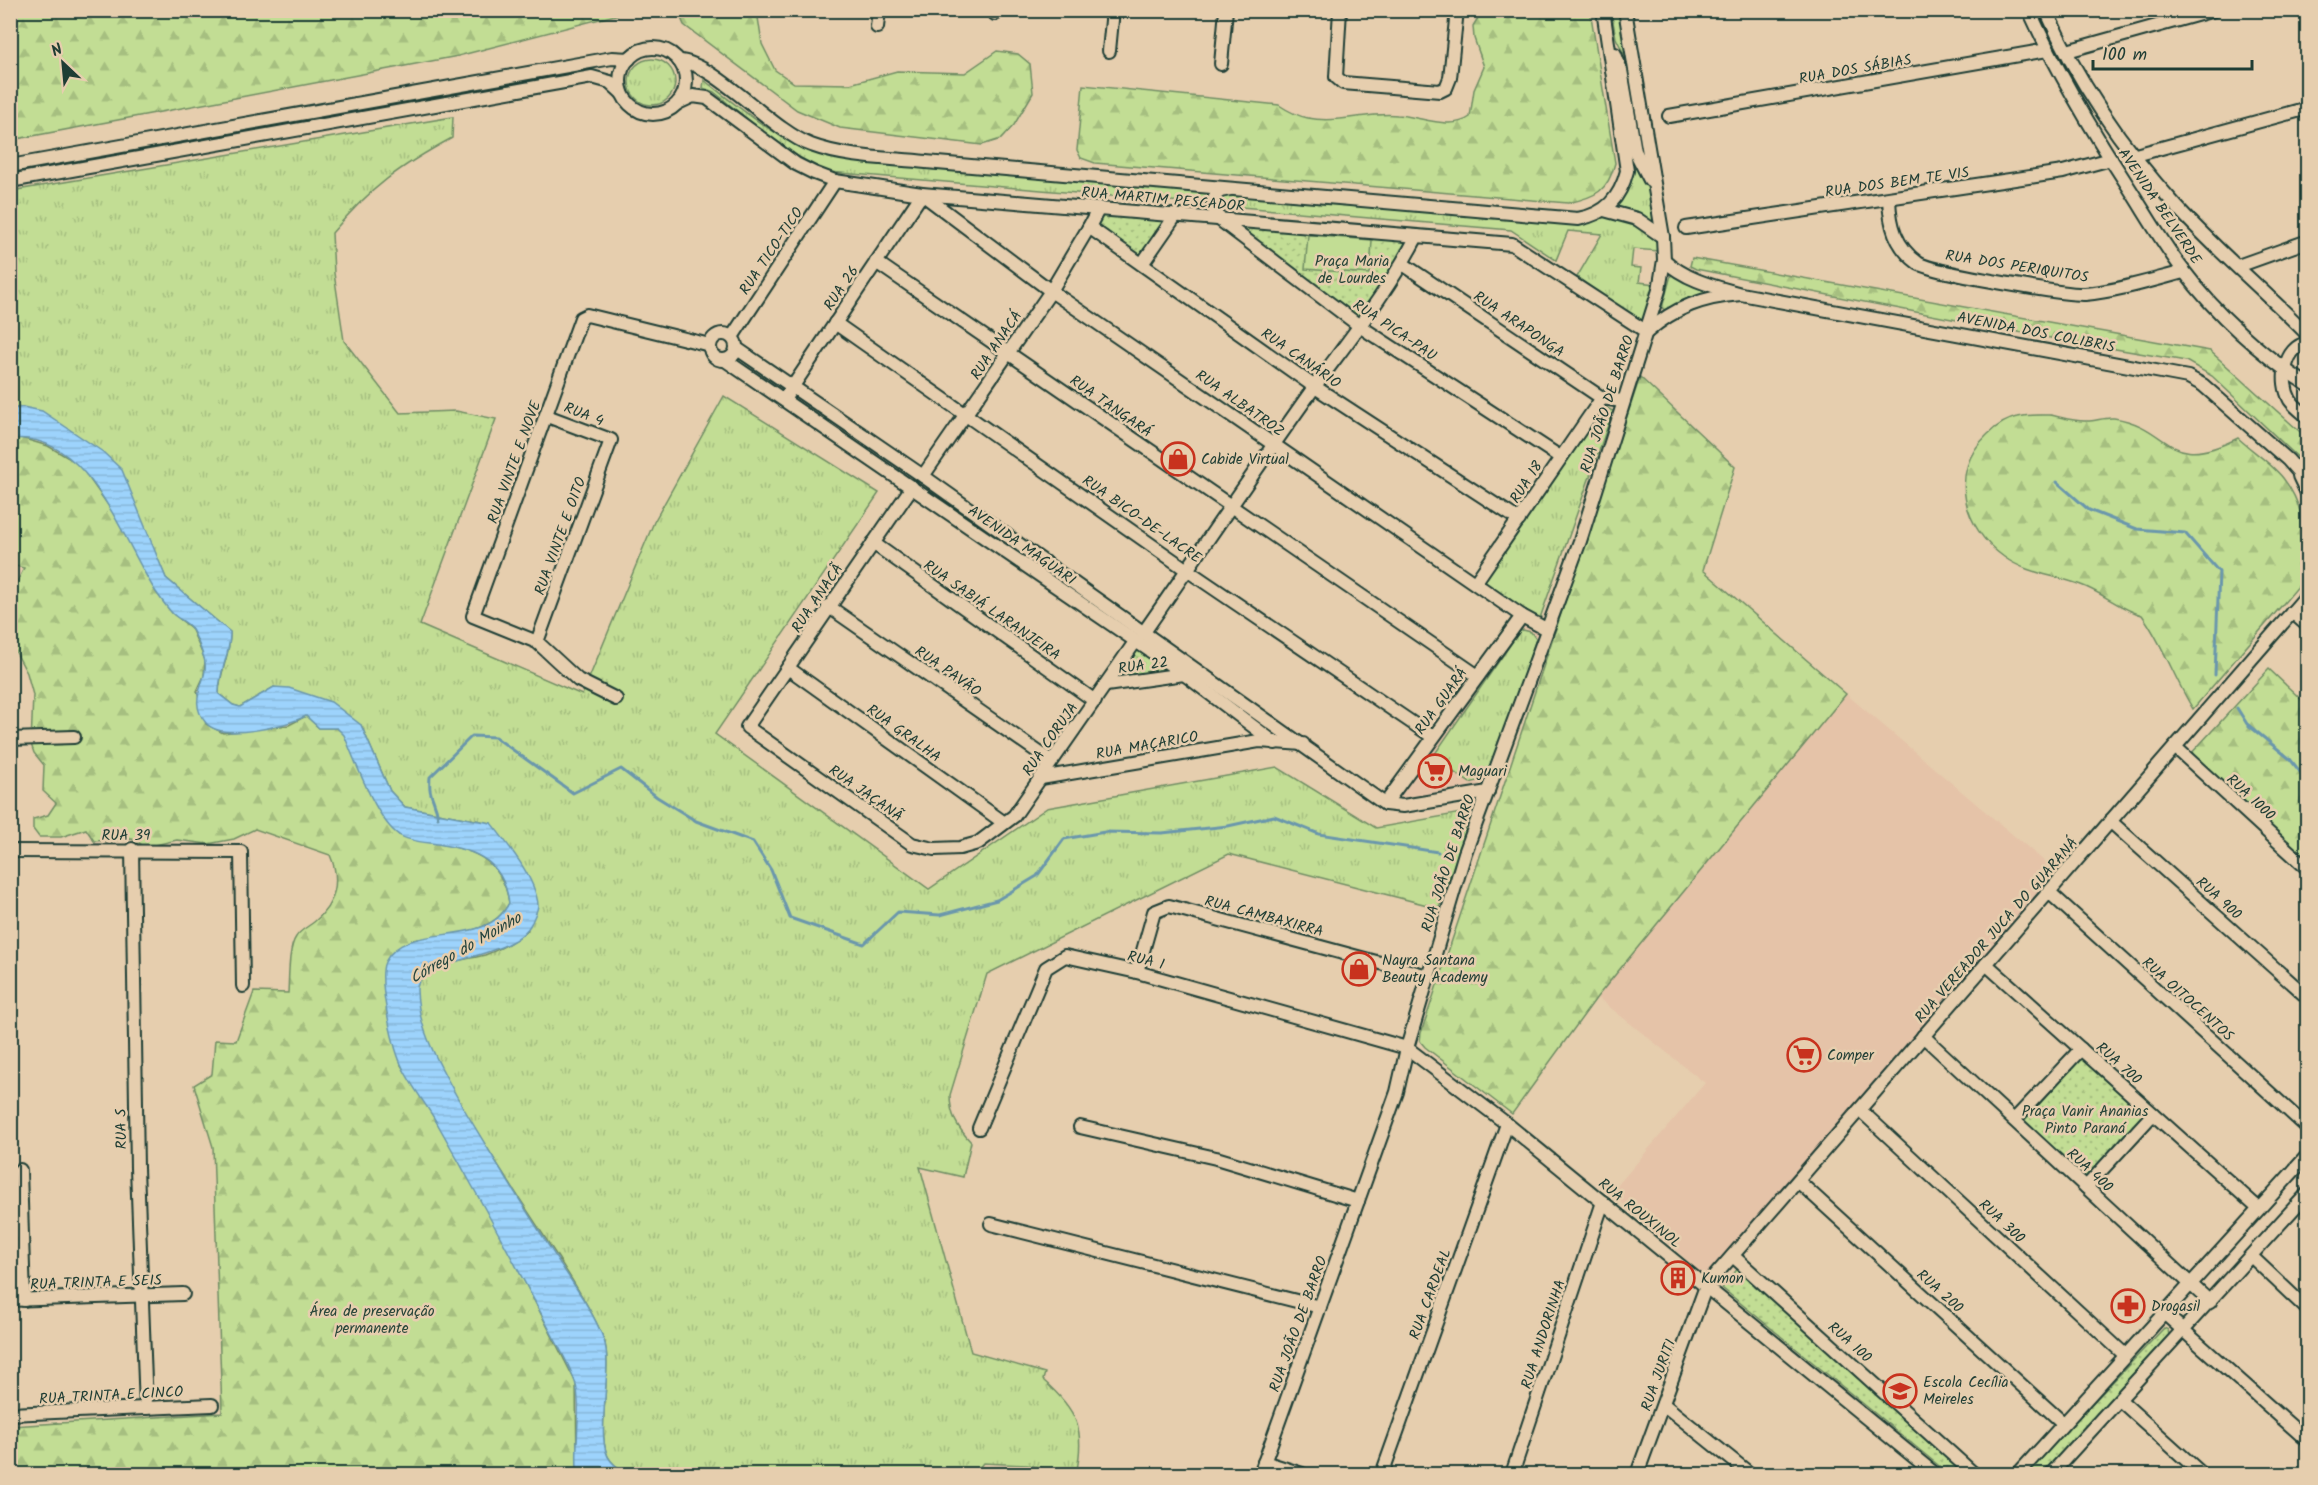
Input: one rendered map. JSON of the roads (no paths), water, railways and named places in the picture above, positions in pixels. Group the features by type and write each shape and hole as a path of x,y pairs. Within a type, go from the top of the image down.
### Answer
{"street":[{"path":"877,27 879,10"},
{"path":"1109,51 1113,10"},
{"path":"1221,64 1226,10"},
{"path":"1340,10 1335,67 1336,77 1343,83 1440,91 1446,87 1450,78 1457,10"},
{"name":"RUA JOÃO DE BARRO","path":"1603,10 1627,171 1622,189 1604,210"},
{"name":"RUA JOÃO DE BARRO","path":"1260,1474 1397,1092 1407,1048 1464,853 1580,541 1622,400 1655,306 1664,260 1663,237 1625,10"},
{"name":"AVENIDA BELVERDE","path":"2029,10 2047,50 2080,111 2184,272 2236,329 2286,371 2307,385"},
{"name":"AVENIDA BELVERDE","path":"2046,10 2089,92 2132,156 2178,209 2307,335"},
{"path":"2067,51 2214,10"},
{"name":"RUA JOÃO DE BARRO","path":"1609,46 1622,70 1635,151 1655,189"},
{"name":"RUA MARTIM PESCADOR","path":"629,59 638,52 660,49 679,61 700,65 793,135 810,144 835,151 926,162 1570,219 1588,217 1604,210"},
{"name":"RUA DOS SÁBIAS","path":"1668,116 2047,50"},
{"path":"10,166 612,58 629,59 621,75 622,93"},
{"path":"678,103 686,82 679,61"},
{"name":"RUA MARTIM PESCADOR","path":"10,181 592,77 610,82 634,108 652,114 670,109 693,96 707,98 796,164 835,181 922,194 1512,244 1647,332"},
{"path":"2063,81 2074,90 2089,92"},
{"path":"2080,111 2086,104 2094,105 2109,123"},
{"path":"2132,156 2307,108"},
{"name":"RUA DOS BEM TE VIS","path":"1686,228 2063,172 2110,159"},
{"name":"RUA TICO-TICO","path":"734,343 835,181"},
{"path":"1220,220 1213,208 1214,198 1220,191 1231,189"},
{"name":"RUA 26","path":"785,398 922,194"},
{"name":"RUA ALBATROZ","path":"922,194 1051,291 1522,616 1546,629"},
{"name":"RUA DOS PERIQUITOS","path":"1889,199 1890,223 1895,238 1905,251 1919,264 1949,273 2082,294 2109,291 2184,272"},
{"path":"1089,227 1099,208"},
{"path":"1604,210 1637,219 1663,237"},
{"path":"1142,264 1176,215"},
{"name":"RUA PICA-PAU","path":"1220,220 1361,327 1560,457"},
{"name":"RUA ANACÁ","path":"923,476 1051,291 1089,227"},
{"name":"RUA CANÁRIO","path":"1089,227 1315,387 1519,520"},
{"path":"1144,632 1315,387 1361,327 1402,264 1417,236"},
{"path":"2238,266 2307,242"},
{"name":"AVENIDA DOS COLIBRIS","path":"1664,260 1677,272 1708,285 1741,294 2188,377 2204,386 2294,467 2307,483"},
{"name":"RUA TANGARÁ","path":"876,262 1009,352 1231,509 1478,676"},
{"name":"RUA ARAPONGA","path":"1402,264 1602,398 1622,400"},
{"path":"1662,275 1677,272"},
{"name":"AVENIDA DOS COLIBRIS","path":"1647,332 1674,312 1704,299 1741,294"},
{"path":"1655,306 1664,313 1674,312"},
{"name":"RUA VINTE E NOVE","path":"537,642 473,616 581,318 587,315 710,345"},
{"name":"RUA BICO-DE-LACRE","path":"835,323 1188,570 1433,737"},
{"path":"721,334 734,343 733,356 725,360 714,356 710,345 714,338 721,334"},
{"name":"AVENIDA MAGUARI","path":"734,343 1304,744 1385,804"},
{"path":"2307,343 2294,350 2288,360 2284,386 2291,402 2307,417"},
{"name":"AVENIDA MAGUARI","path":"725,360 785,398 1184,674 1261,737"},
{"name":"RUA 18","path":"1475,583 1602,398"},
{"name":"RUA 4","path":"547,416 611,440"},
{"name":"RUA VINTE E OITO","path":"537,642 611,440"},
{"name":"AVENIDA DOS COLIBRIS","path":"2294,467 2307,495"},
{"name":"RUA ANACÃ","path":"747,727 828,606 912,487"},
{"name":"RUA SABIÁ LARANJEIRA","path":"873,543 1095,701"},
{"name":"RUA VEREADOR JUCA DO GUARANÁ","path":"1706,1286 2307,594"},
{"name":"RUA PAVÃO","path":"828,606 1051,760"},
{"path":"2292,612 2307,626"},
{"name":"RUA GUARÁ","path":"1385,804 1522,616"},
{"path":"537,642 578,680 616,699"},
{"name":"RUA CORUJA","path":"978,843 1014,816 1135,642"},
{"name":"RUA GRALHA","path":"788,668 1004,822"},
{"name":"RUA 22","path":"1106,685 1184,674"},
{"path":"1261,737 1274,723"},
{"name":"RUA JAÇANÃ","path":"747,727 912,844 943,849 960,848 978,843"},
{"path":"1275,743 1286,732"},
{"path":"10,739 74,737"},
{"name":"RUA MAÇARICO","path":"1041,778 1261,737 1275,743"},
{"path":"1275,743 1304,744"},
{"name":"RUA 1000","path":"2175,747 2307,869"},
{"path":"1385,804 1403,806 1488,792"},
{"name":"RUA 900","path":"2110,821 2307,998"},
{"name":"RUA 39","path":"10,851 132,849 242,852 243,986"},
{"name":"RUA S","path":"132,849 137,1168 146,1408"},
{"name":"RUA OITOCENTOS","path":"2049,892 2307,1128"},
{"name":"RUA CAMBAXIRRA","path":"1137,972 1154,912 1169,906 1428,976"},
{"name":"RUA 1","path":"980,1128 1046,968 1065,956 1137,972 1407,1048"},
{"name":"RUA 700","path":"1986,964 2258,1208"},
{"name":"RUA 400","path":"1923,1036 2210,1302"},
{"name":"RUA ROUXINOL","path":"1407,1048 1507,1124 1935,1474"},
{"path":"2014,1120 2081,1049"},
{"name":"RUA 300","path":"1860,1110 2125,1355"},
{"path":"2086,1187 2153,1114"},
{"name":"RUA CARDEAL","path":"1382,1474 1507,1124"},
{"path":"1080,1127 1216,1158 1358,1201"},
{"path":"2018,1474 2307,1155"},
{"path":"20,1170 24,1300"},
{"name":"RUA 200","path":"1798,1181 2063,1423"},
{"path":"2054,1473 2307,1193"},
{"name":"RUA ANDORINHA","path":"1512,1474 1603,1202"},
{"path":"991,1224 1320,1307"},
{"name":"RUA 100","path":"1733,1256 1974,1474"},
{"path":"2251,1256 2307,1310"},
{"name":"RUA JURITI","path":"1637,1474 1706,1286"},
{"name":"RUA TRINTA E SEIS","path":"10,1300 183,1294"},
{"path":"2164,1313 2307,1440"},
{"path":"2121,1401 2202,1474"},
{"path":"1663,1404 1750,1474"},
{"name":"RUA TRINTA E CINCO","path":"10,1414 212,1405"},
{"path":"1264,1462 1302,1474"}],"water":[{"name":"Córrego do Moinho","path":"23,407 42,411 103,452 122,470 166,578 230,632 229,648 220,678 219,694 233,705 240,707 274,687 289,688 331,702 361,725 390,791 405,807 491,823 526,873 538,905 532,922 522,935 506,945 432,971 421,979 417,990 418,1004 425,1031 442,1070 504,1175 581,1296 604,1340 607,1368 604,1422 606,1452 613,1463 629,1474 582,1474 577,1468 578,1400 572,1374 531,1293 467,1177 405,1072 390,1028 384,997 385,962 396,949 410,941 465,932 483,927 498,918 509,903 506,887 500,875 492,865 471,852 410,839 399,835 390,827 367,789 344,735 337,728 319,728 306,716 270,728 239,732 214,729 206,723 200,714 198,705 204,674 204,658 193,631 171,612 156,592 116,519 82,470 62,452 38,441 11,439 11,409"}],"waterway":[{"path":"2057,482 2089,510 2137,529 2185,533 2219,572 2215,675"},
{"path":"2237,708 2247,724 2290,759 2308,782"},
{"path":"438,818 430,790 430,777 472,736 495,737 573,793 621,769 657,797 696,821 753,842 771,870 790,918 864,944 898,912 940,915 997,900 1037,876 1064,839 1105,832 1162,833 1228,826 1274,816 1319,834 1438,852"}],"place":[{"name":"Cabide Virtual","path":"1178,459"},
{"name":"Maguari","path":"1435,771"},
{"name":"Nayra Santana Beauty Academy","path":"1359,969"},
{"name":"Comper","path":"1804,1055"},
{"name":"Kumon","path":"1678,1278"},
{"name":"Drogasil","path":"2128,1306"},
{"name":"Escola Cecília Meireles","path":"1900,1391"}],"park label":[{"name":"Praça Maria de Lourdes","path":"1352,270"},
{"name":"Praça Vanir Ananias Pinto Paraná","path":"2085,1120"},
{"name":"Área de preservação permanente","path":"372,1320"}]}
